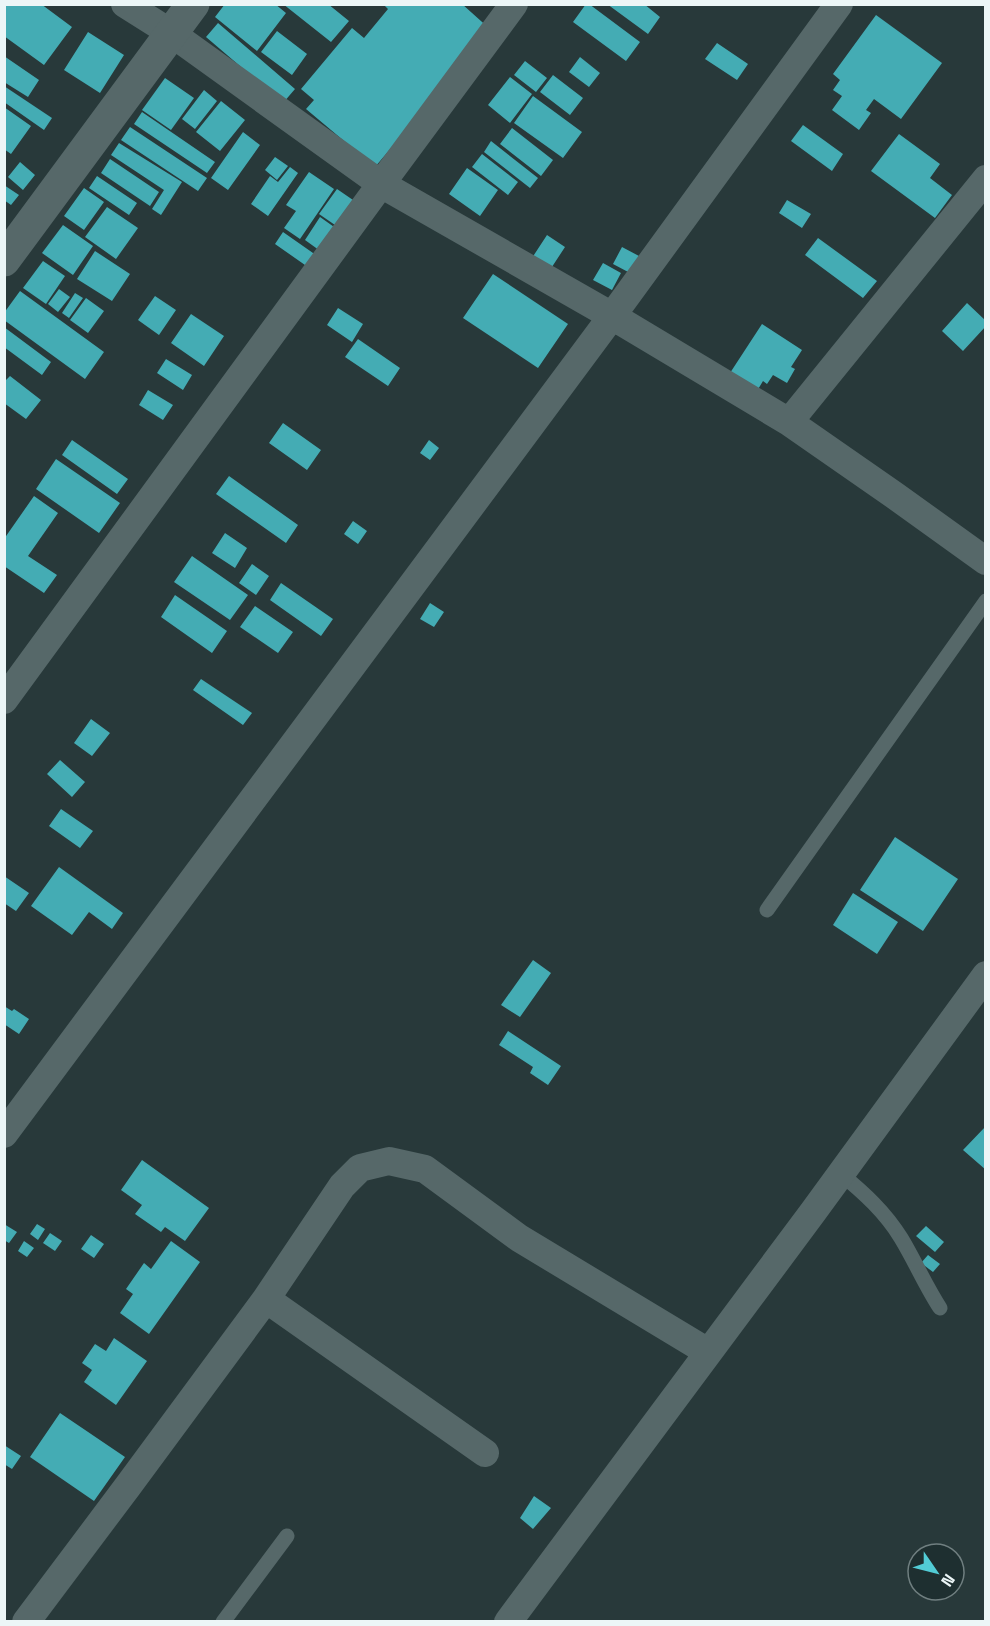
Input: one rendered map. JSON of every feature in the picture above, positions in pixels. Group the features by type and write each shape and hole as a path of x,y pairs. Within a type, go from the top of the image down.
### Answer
{"street":[{"path":"125,4 171,33 381,184 612,316 789,422 986,561"},
{"path":"4,260 193,4"},
{"path":"4,700 514,4"},
{"path":"4,1134 612,316 839,4"},
{"path":"789,422 986,179"},
{"path":"508,1622 986,975"},
{"path":"26,1622 266,1299 342,1186 360,1168 389,1161 425,1169 519,1238 708,1352"},
{"path":"266,1299 485,1453"}],"lane":[{"path":"767,910 986,601"},
{"path":"841,1174 868,1196 885,1216 901,1238 940,1308"},
{"path":"223,1622 287,1536"}],"building":[{"path":"7,4 41,4 72,27 44,65 4,36 4,7"},
{"path":"225,4 275,4 286,13 257,51 215,17"},
{"path":"283,4 328,4 349,21 331,42"},
{"path":"383,4 462,4 491,30 375,167 306,109 314,100 301,89 352,28 364,38 388,9"},
{"path":"586,4 640,42 626,61 573,22"},
{"path":"607,4 644,4 660,17 648,34"},
{"path":"876,15 942,63 901,119 874,99 866,110 871,113 859,130 832,110 842,96 833,90 840,80 833,74"},
{"path":"218,23 295,89 283,103 206,37"},
{"path":"277,31 307,54 292,75 261,52"},
{"path":"88,32 124,55 100,93 64,70"},
{"path":"717,43 748,64 737,80 705,59"},
{"path":"4,56 39,80 28,97 4,82"},
{"path":"580,57 600,73 589,87 569,72"},
{"path":"525,61 547,78 536,92 514,75"},
{"path":"553,75 583,98 570,115 540,92"},
{"path":"510,77 532,94 510,123 488,105"},
{"path":"165,78 194,98 171,130 142,110"},
{"path":"4,86 52,118 44,130 4,102"},
{"path":"204,90 217,101 195,129 182,119"},
{"path":"533,96 582,132 563,158 514,123"},
{"path":"221,101 245,120 220,151 196,132"},
{"path":"4,107 31,126 11,154 4,149"},
{"path":"142,112 215,162 207,173 134,124"},
{"path":"803,125 843,154 832,171 791,141"},
{"path":"130,127 207,178 198,191 121,140"},
{"path":"512,128 553,160 541,176 500,144"},
{"path":"243,132 260,145 228,190 211,178"},
{"path":"899,134 940,164 930,178 952,195 935,218 871,171"},
{"path":"491,141 538,178 530,188 484,152"},
{"path":"119,143 182,182 161,215 152,209 164,190 111,155"},
{"path":"482,154 518,182 508,195 472,167"},
{"path":"275,157 288,166 277,180 265,170"},
{"path":"110,159 159,192 150,206 101,173"},
{"path":"20,162 35,175 23,190 8,177"},
{"path":"290,167 298,173 268,216 251,204 270,176 278,182"},
{"path":"467,168 498,190 480,216 449,194"},
{"path":"309,172 334,189 300,239 284,228 296,211 286,205"},
{"path":"97,176 137,203 129,215 89,188"},
{"path":"4,185 19,195 11,205 4,200"},
{"path":"84,188 104,202 84,230 64,216"},
{"path":"337,189 353,200 335,225 319,214"},
{"path":"787,200 811,214 802,228 779,213"},
{"path":"107,207 138,228 116,259 85,237"},
{"path":"320,217 344,234 323,253 305,240"},
{"path":"63,225 93,246 73,275 42,253"},
{"path":"283,232 323,260 315,272 275,244"},
{"path":"547,235 565,247 548,273 530,261"},
{"path":"818,238 877,281 863,298 805,255"},
{"path":"622,247 639,256 630,273 613,264"},
{"path":"95,251 130,274 112,301 77,279"},
{"path":"43,261 65,276 46,304 23,288"},
{"path":"603,263 621,273 612,290 593,280"},
{"path":"493,274 568,324 538,368 463,318"},
{"path":"59,289 70,297 58,312 48,304"},
{"path":"20,291 104,352 85,379 4,320 4,313"},
{"path":"75,293 83,298 69,318 62,313"},
{"path":"155,296 176,310 159,335 138,320"},
{"path":"86,298 104,311 88,333 70,320"},
{"path":"967,303 986,321 986,326 963,351 942,331"},
{"path":"338,308 363,324 352,342 327,325"},
{"path":"191,314 224,336 204,366 171,343"},
{"path":"762,324 802,350 791,367 795,369 787,383 773,375 767,384 763,381 757,391 730,373"},
{"path":"4,327 51,362 42,375 4,347"},
{"path":"358,339 400,368 388,386 345,357"},
{"path":"166,359 192,375 183,390 157,373"},
{"path":"10,376 41,400 26,419 4,403 4,382"},
{"path":"148,390 173,405 163,420 139,405"},
{"path":"283,423 321,450 307,470 269,443"},
{"path":"72,440 128,479 117,494 62,455"},
{"path":"429,440 439,448 430,460 420,453"},
{"path":"56,459 120,503 99,533 36,489"},
{"path":"229,476 298,525 286,543 216,494"},
{"path":"34,496 58,513 28,556 57,575 44,593 4,566 4,539"},
{"path":"353,521 367,531 358,544 344,534"},
{"path":"225,533 247,548 235,568 212,553"},
{"path":"192,556 248,595 230,620 174,582"},
{"path":"252,564 269,576 256,595 239,583"},
{"path":"281,583 333,619 321,636 270,600"},
{"path":"175,595 227,631 212,653 161,617"},
{"path":"430,603 444,612 434,627 420,619"},
{"path":"255,606 293,632 278,653 240,627"},
{"path":"201,679 252,713 243,725 193,690"},
{"path":"91,719 110,733 92,756 74,743"},
{"path":"60,760 85,782 72,797 47,774"},
{"path":"61,809 93,831 80,848 49,826"},
{"path":"895,837 958,879 923,931 860,890"},
{"path":"59,867 123,913 112,929 89,912 72,935 31,906"},
{"path":"4,876 29,893 16,911 4,903"},
{"path":"853,893 898,922 877,954 833,925"},
{"path":"533,960 551,973 520,1017 501,1005"},
{"path":"4,1006 12,1011 14,1009 29,1019 19,1034 4,1024"},
{"path":"508,1031 561,1066 548,1085 530,1073 533,1067 499,1045"},
{"path":"986,1126 986,1170 963,1150"},
{"path":"142,1160 209,1208 185,1241 165,1227 161,1232 135,1214 142,1205 121,1190"},
{"path":"4,1224 17,1232 9,1243 4,1240"},
{"path":"37,1224 45,1229 38,1240 30,1234"},
{"path":"926,1226 944,1242 935,1252 916,1236"},
{"path":"50,1233 62,1241 55,1251 43,1243"},
{"path":"91,1235 104,1244 94,1258 81,1249"},
{"path":"24,1241 34,1248 27,1257 18,1251"},
{"path":"171,1241 200,1262 149,1334 120,1313 133,1294 126,1289 144,1263 151,1269"},
{"path":"928,1255 940,1264 933,1272 921,1263"},
{"path":"114,1338 147,1361 116,1405 84,1382 92,1370 82,1363 95,1344 106,1351"},
{"path":"60,1413 125,1457 94,1501 30,1457"},
{"path":"4,1445 21,1456 12,1469 4,1464"},
{"path":"534,1496 551,1508 533,1529 520,1518"}]}
